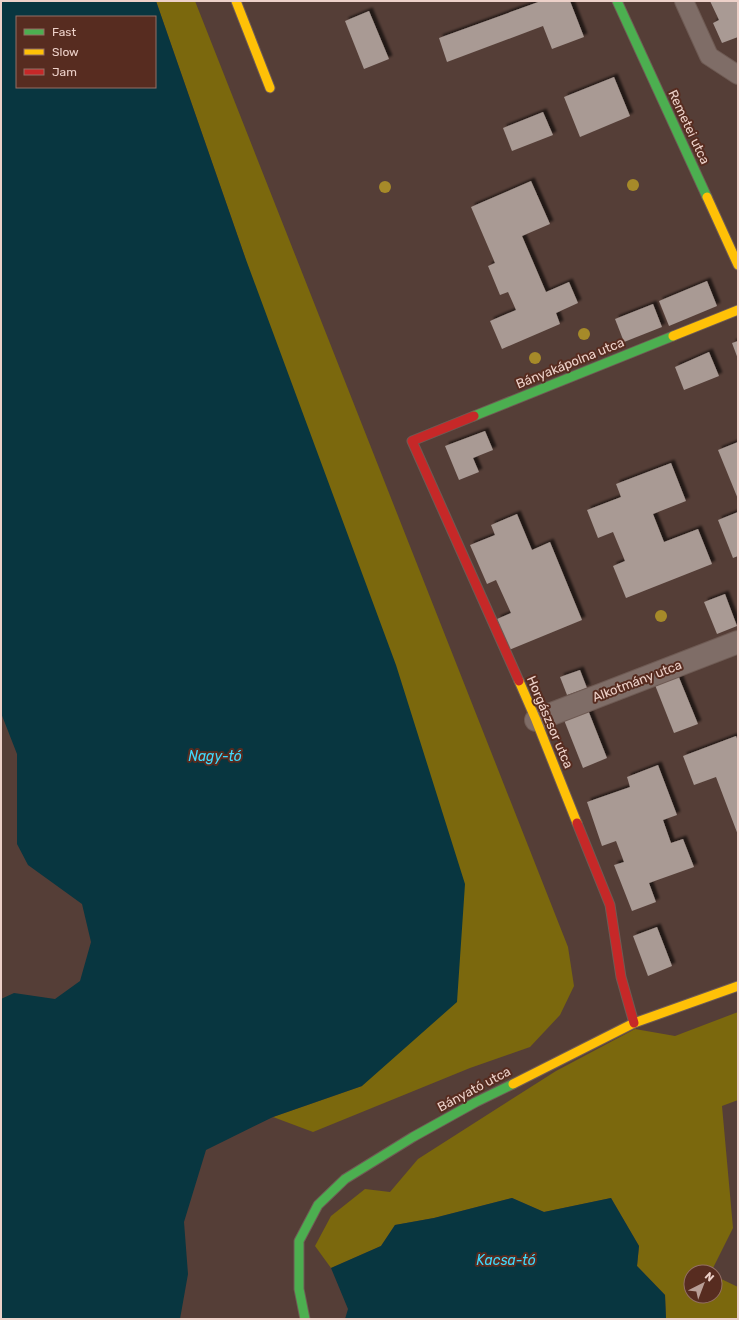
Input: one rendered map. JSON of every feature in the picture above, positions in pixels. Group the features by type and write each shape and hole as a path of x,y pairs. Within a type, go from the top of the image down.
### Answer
{"street":[{"path":"236,1 270,88"},
{"name":"Remetei utca","path":"617,1 738,265"},
{"name":"Bányakápolna utca","path":"412,441 738,310"},
{"name":"Horgászsor utca","path":"412,441 536,720 610,905 621,977 634,1023"},
{"name":"Alkotmány utca","path":"536,720 738,642"},
{"name":"Bányató utca","path":"305,1319 299,1289 299,1240 318,1205 346,1179 413,1137 476,1102 634,1023 738,986"}],"lane":[{"path":"684,1 709,56 738,75"}],"shaded area":[{"path":"156,1 195,1 568,947 574,986 560,1015 530,1047 470,1068 313,1132 273,1117 362,1086 245,257"},
{"path":"738,1012 738,1100 722,1106 733,1228 715,1264 683,1264 683,1304 723,1304 723,1280 738,1287 738,1319 666,1319 665,1295 637,1266 639,1246 611,1198 544,1212 512,1198 434,1218 395,1225 381,1246 331,1268 315,1246 331,1216 365,1189 390,1192 418,1159 556,1071 635,1029 675,1036"}],"water":[{"name":"Nagy-tó","path":"1,1 156,1 245,257 396,665 465,884 457,1002 362,1086 273,1117 206,1150 184,1222 188,1274 180,1319 1,1319 1,999 14,993 55,999 80,981 91,942 82,904 28,865 17,844 17,754 1,713"},
{"name":"Kacsa-tó","path":"512,1198 544,1212 611,1198 639,1246 637,1266 665,1295 666,1319 345,1319 348,1309 331,1268 381,1246 395,1225 434,1218"}],"building":[{"path":"541,1 570,1 584,37 552,49 543,26 447,62 439,38"},
{"path":"710,1 738,1 738,37 722,43 713,23 719,20"},
{"path":"369,11 389,59 364,69 345,21"},
{"path":"614,77 630,116 580,137 564,97"},
{"path":"543,112 553,135 512,151 503,128"},
{"path":"531,181 550,224 522,236 546,292 569,282 578,303 556,313 560,324 502,349 490,321 516,310 508,292 500,295 488,266 495,263 471,207"},
{"path":"707,281 717,306 669,326 659,301"},
{"path":"653,304 662,327 624,342 615,319"},
{"path":"738,341 738,359 732,343"},
{"path":"709,352 719,376 684,390 675,367"},
{"path":"485,431 493,450 473,458 479,472 459,480 445,446"},
{"path":"738,442 738,499 718,450"},
{"path":"671,463 686,501 653,514 664,542 698,529 712,564 626,598 613,566 625,561 613,532 598,538 587,510 621,497 616,484"},
{"path":"738,512 738,556 733,558 718,520"},
{"path":"517,514 532,550 550,542 582,620 509,650 497,619 511,613 496,580 487,584 470,545 495,535 491,525"},
{"path":"725,594 737,626 717,634 704,602"},
{"path":"580,670 587,688 567,695 560,677"},
{"path":"678,675 698,724 674,733 655,685"},
{"path":"588,710 607,758 583,768 564,720"},
{"path":"736,736 738,741 738,835 716,777 694,785 683,756"},
{"path":"658,765 677,815 663,820 671,843 683,839 694,867 649,883 656,902 632,911 614,865 624,862 616,841 602,846 587,802 630,787 627,777"},
{"path":"657,927 672,966 648,976 633,936"}],"traffic: fast":[{"path":"617,1 707,197"},
{"path":"474,416 673,336"},
{"path":"305,1319 299,1289 299,1241 318,1205 345,1179 413,1137 476,1102 513,1084"}],"traffic: slow":[{"path":"236,1 270,88"},
{"path":"707,197 738,265"},
{"path":"673,336 738,310"},
{"path":"519,681 577,823"},
{"path":"513,1084 634,1023 738,986"}],"traffic: jam":[{"path":"474,416 412,441 519,681"},
{"path":"577,823 610,905 621,977 634,1023"}]}
